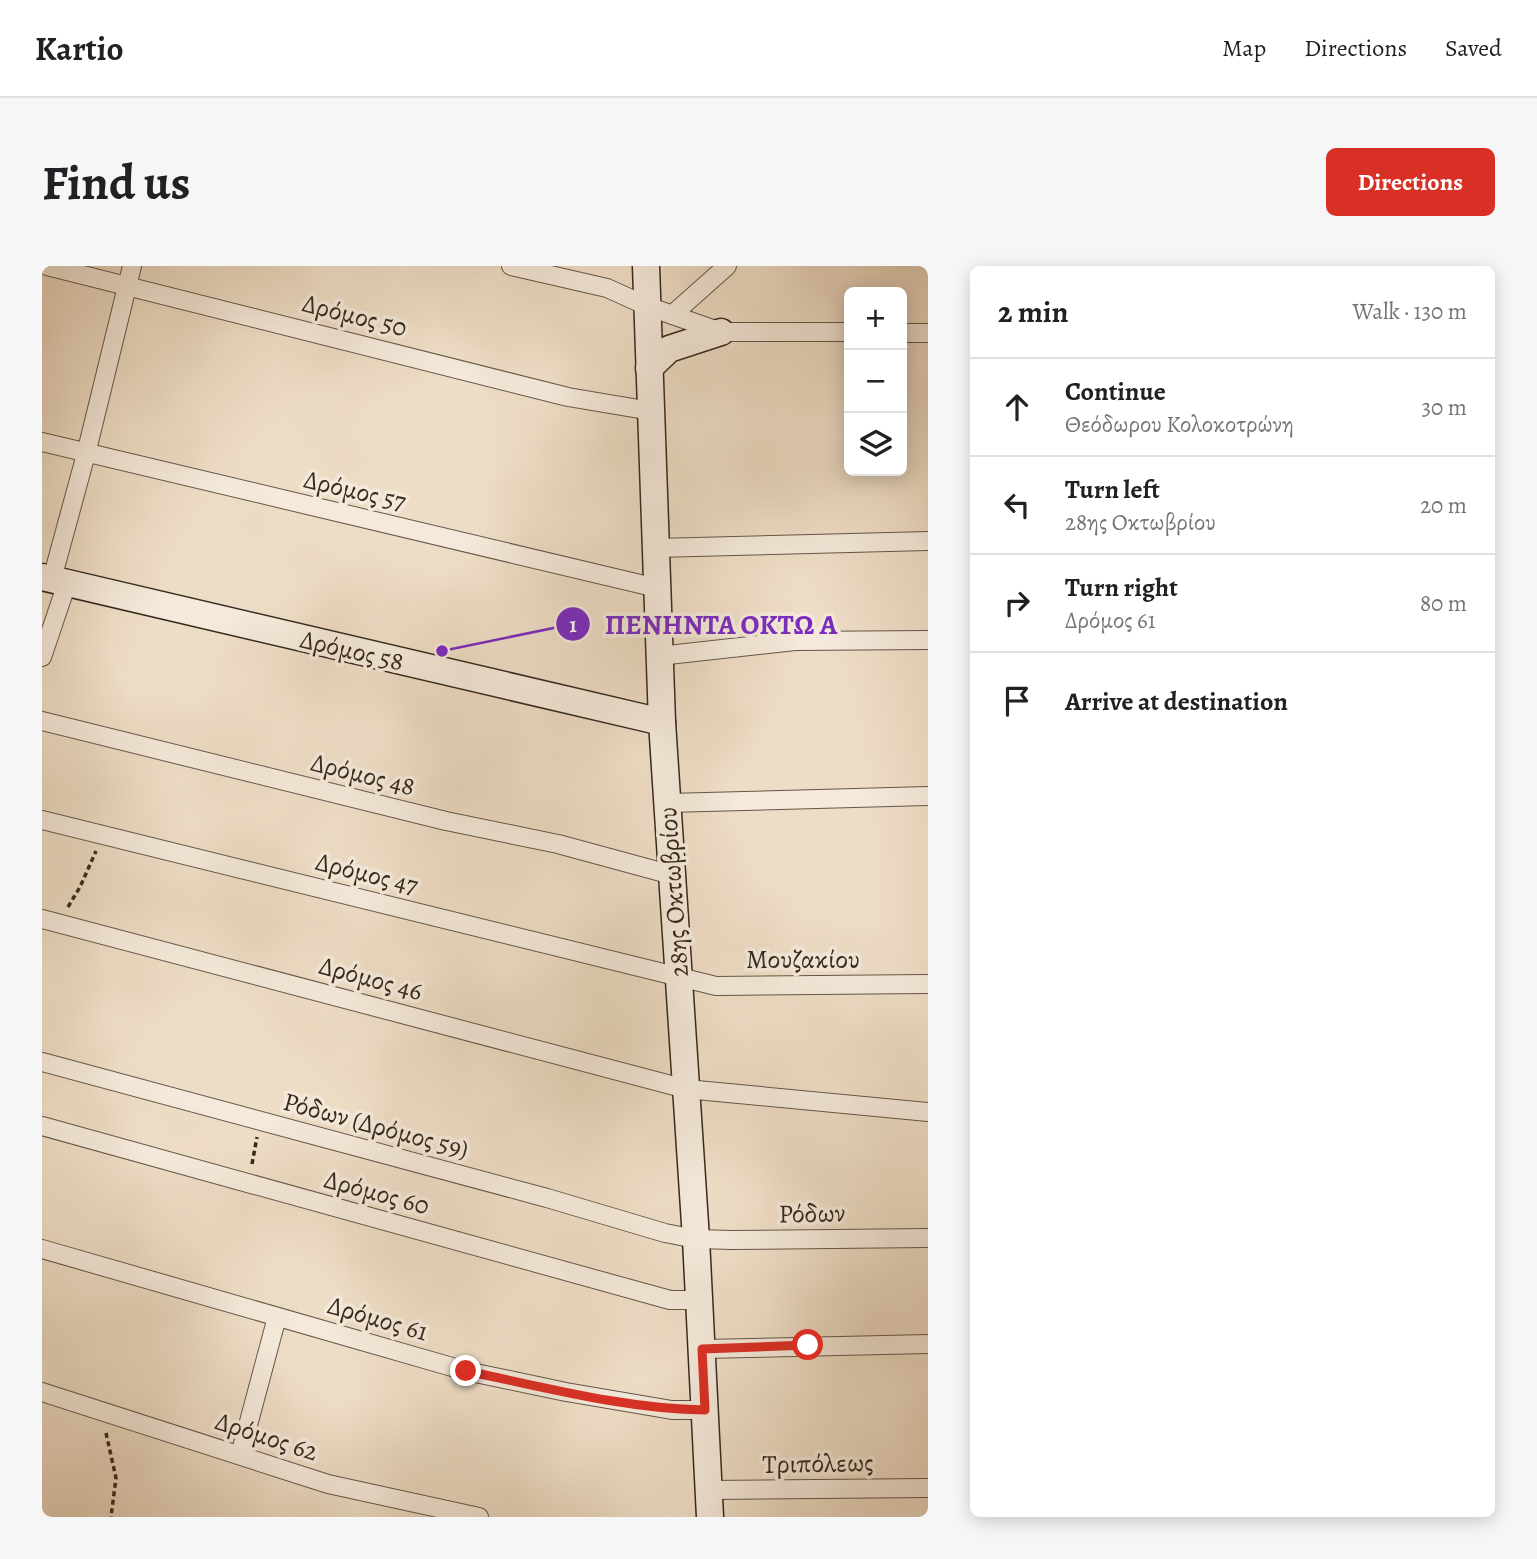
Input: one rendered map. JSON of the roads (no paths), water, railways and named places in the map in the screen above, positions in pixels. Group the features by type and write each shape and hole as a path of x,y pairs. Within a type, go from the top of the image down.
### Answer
{"street":[{"name":"Δρόμος 50","path":"47,266 568,397 651,411"},
{"path":"42,657 53,580 132,266"},
{"path":"511,266 607,288 647,306 721,332"},
{"name":"28ης Οκτωβρίου","path":"646,266 662,722 696,1239 710,1517"},
{"path":"672,315 727,266"},
{"path":"649,368 669,349 721,332 844,332"},
{"path":"907,333 928,333"},
{"name":"Δρόμος 57","path":"42,442 657,588"},
{"path":"656,548 928,541"},
{"name":"Δρόμος 58","path":"53,580 662,722"},
{"path":"659,656 795,641 928,640"},
{"name":"Δρόμος 48","path":"42,721 446,821 558,844 672,875"},
{"path":"667,803 928,796"},
{"name":"Δρόμος 47","path":"42,820 679,976"},
{"name":"Δρόμος 46","path":"49,921 686,1089 928,1112"},
{"name":"Μουζακίου","path":"679,976 716,986 928,984"},
{"name":"Ρόδων (Δρόμος 59)","path":"42,1062 548,1198 665,1233 696,1239"},
{"name":"Δρόμος 60","path":"42,1126 670,1300 699,1300"},
{"name":"Ρόδων","path":"696,1239 928,1238"},
{"name":"Δρόμος 61","path":"42,1249 466,1371 672,1410 705,1410"},
{"path":"240,1455 277,1317"},
{"path":"702,1349 928,1344"},
{"name":"Δρόμος 62","path":"42,1392 328,1484 480,1517"},
{"name":"Τριπόλεως","path":"709,1490 928,1488"}],"place":[{"name":"ΠΕΝΗΝΤΑ ΟΚΤΩ Α","path":"442,651"}]}
